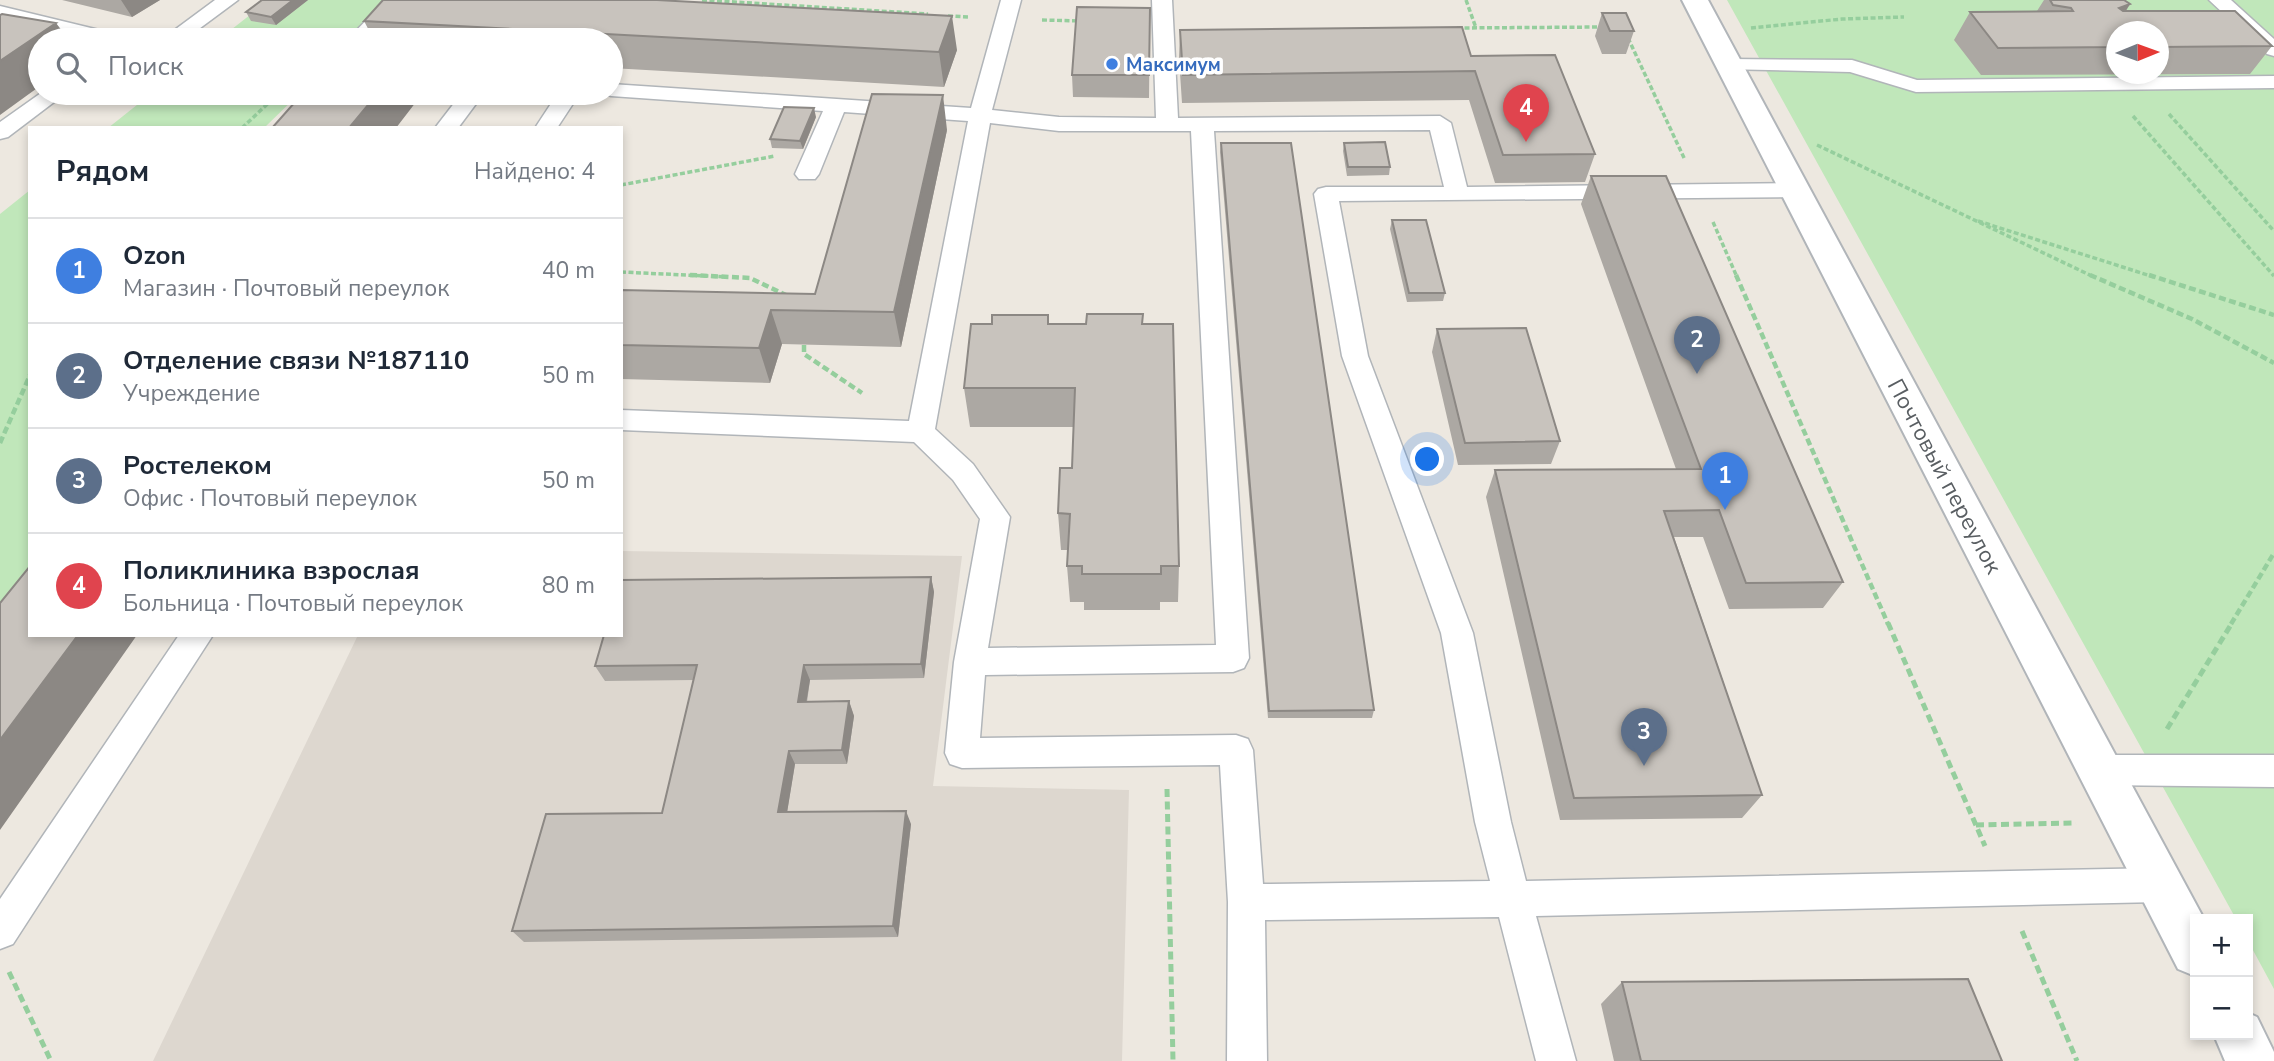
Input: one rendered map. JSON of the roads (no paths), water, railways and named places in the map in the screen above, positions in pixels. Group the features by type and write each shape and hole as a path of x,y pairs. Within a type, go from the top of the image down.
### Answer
{"street":[{"name":"Почтовый переулок","path":"1695,0 1742,65 1795,190 2190,942"},
{"path":"2242,1040 2252,1061"}],"lane":[{"path":"188,28 228,0"},
{"path":"369,28 397,0"},
{"path":"1162,0 1167,125"},
{"path":"2219,0 2274,50"},
{"path":"921,432 981,115 1008,10"},
{"path":"0,12 67,28"},
{"path":"1742,65 1852,66 1916,86 2274,82"},
{"path":"623,91 981,115 1059,124 1440,123 1457,194"},
{"path":"0,132 38,105"},
{"path":"448,126 464,105"},
{"path":"547,126 561,105"},
{"path":"807,174 836,105"},
{"path":"970,662 1233,658 1202,125"},
{"path":"1556,1061 1493,822 1457,633 1354,356 1326,194 1795,190"},
{"path":"623,420 921,432 962,472 995,517 970,662 962,753 1236,750 1246,902 1247,1061"},
{"path":"0,930 196,637"},
{"path":"2100,771 2274,771"},
{"path":"1246,902 1513,900 2160,885"}],"place":[{"name":"Максимум","path":"1112,64"},
{"name":"Поликлиника взрослая","path":"1526,142"},
{"name":"Отделение связи №187110","path":"1697,374"},
{"name":"Ozon","path":"1725,510"},
{"name":"Ростелеком","path":"1644,766"}]}
